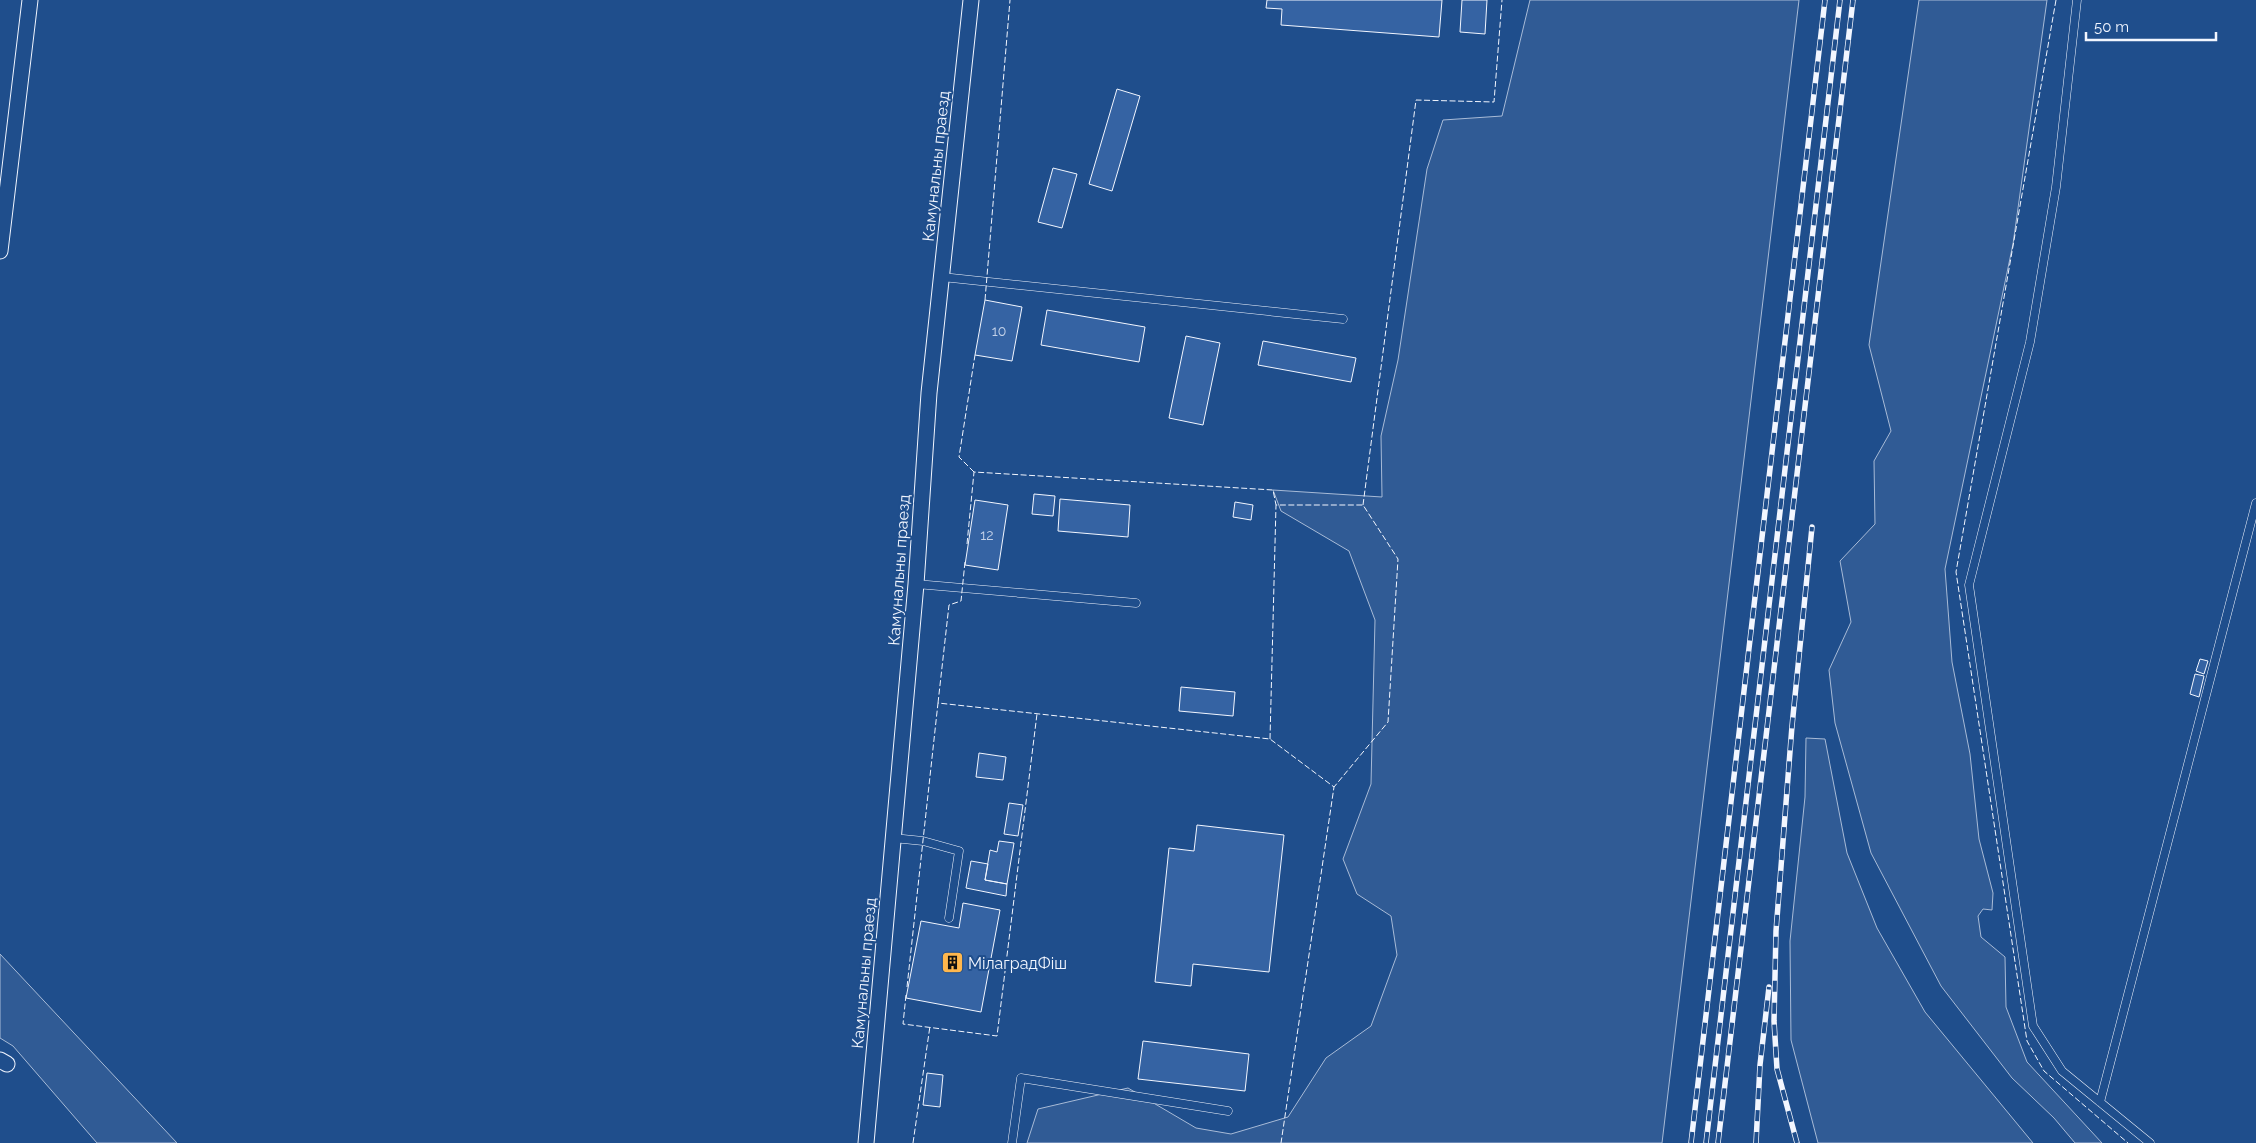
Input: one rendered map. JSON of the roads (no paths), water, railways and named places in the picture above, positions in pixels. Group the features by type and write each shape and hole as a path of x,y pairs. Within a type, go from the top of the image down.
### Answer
{"street":[{"path":"0,251 30,0"},
{"name":"Камунальны праезд","path":"866,1143 916,584 929,393 971,0"}],"lane":[{"path":"2078,0 2056,187 2030,342 1969,584 2033,1026 2062,1071 2150,1143"},
{"path":"942,277 1344,320"},
{"path":"2100,1102 2256,503"},
{"path":"916,584 1136,603"},
{"path":"894,838 923,841 959,851 949,918"},
{"path":"1012,1143 1021,1078 1228,1111"}],"railway":[{"path":"1691,1143 1825,0"},
{"path":"1706,1143 1840,0"},
{"path":"1718,1143 1853,0"},
{"path":"1797,1143 1777,1069 1774,1021 1776,931 1792,726 1812,527"},
{"path":"1756,1143 1760,1065 1769,987"}],"place":[{"name":"МілаградФіш","path":"952,963"}]}
